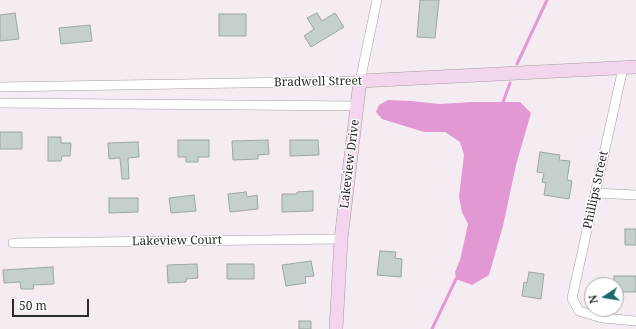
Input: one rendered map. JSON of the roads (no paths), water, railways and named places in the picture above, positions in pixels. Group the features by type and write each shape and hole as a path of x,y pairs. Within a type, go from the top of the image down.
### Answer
{"street":[{"name":"Lakeview Drive","path":"336,329 341,239 360,81 377,0"},
{"name":"Bradwell Street","path":"0,87 360,81 636,67"},
{"name":"Phillips Street","path":"623,68 572,298 579,311 602,318 636,321"},
{"name":"Bradwell Street","path":"0,103 358,106"},
{"path":"596,192 636,195"},
{"name":"Lakeview Court","path":"13,243 341,239"}],"waterway":[{"path":"517,64 547,0"},
{"path":"503,102 510,83"},
{"path":"432,329 456,279"}]}
